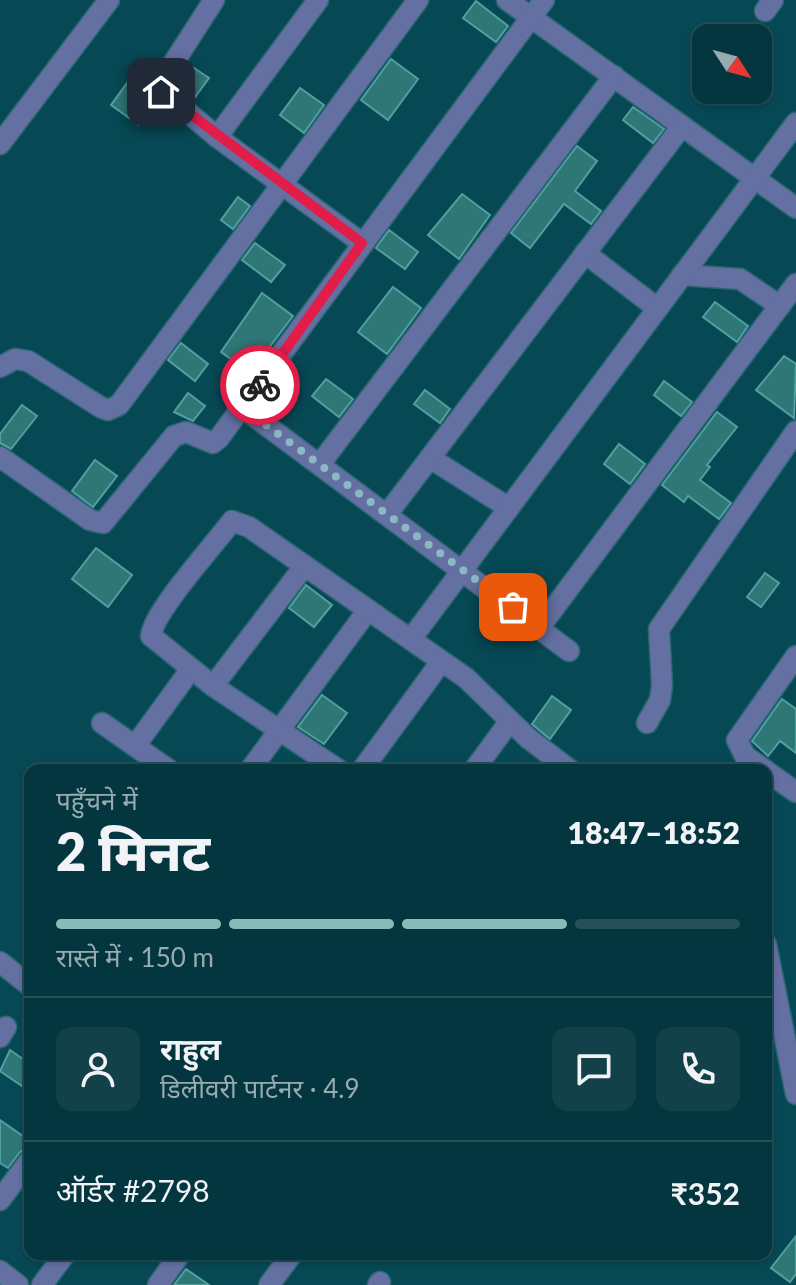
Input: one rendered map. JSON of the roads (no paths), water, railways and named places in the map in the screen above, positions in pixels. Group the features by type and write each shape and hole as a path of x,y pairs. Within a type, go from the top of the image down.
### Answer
{"street":[{"path":"0,144 109,0"},
{"path":"214,0 158,87 217,137 362,243"},
{"path":"217,137 318,0"},
{"path":"0,367 15,359 28,361 102,408 113,409 418,0"},
{"path":"507,0 796,208"},
{"path":"0,457 90,520 103,523 174,436 186,432 213,443 243,408 544,0"},
{"path":"320,464 614,76"},
{"path":"411,639 796,123"},
{"path":"388,513 682,126"},
{"path":"585,253 657,308"},
{"path":"682,275 740,279 780,306"},
{"path":"539,628 796,284"},
{"path":"243,408 388,513 569,651"},
{"path":"647,723 660,700 662,685 659,629 796,431"},
{"path":"430,458 509,508"},
{"path":"331,764 213,686 158,645 151,636 151,628 232,521 249,527 303,568 466,678 510,721 563,764"},
{"path":"213,686 303,568"},
{"path":"254,764 368,610"},
{"path":"757,764 745,756 737,740 796,656"},
{"path":"366,764 441,662"},
{"path":"135,746 191,669"},
{"path":"478,764 510,721"},
{"path":"102,723 160,764"},
{"path":"772,774 796,792"},
{"path":"0,962 24,981"},
{"path":"772,974 796,1094"},
{"path":"0,1200 24,1168"},
{"path":"42,1285 61,1260"},
{"path":"158,1285 176,1260"},
{"path":"269,1285 288,1260"},
{"path":"0,1271 18,1285"}]}
